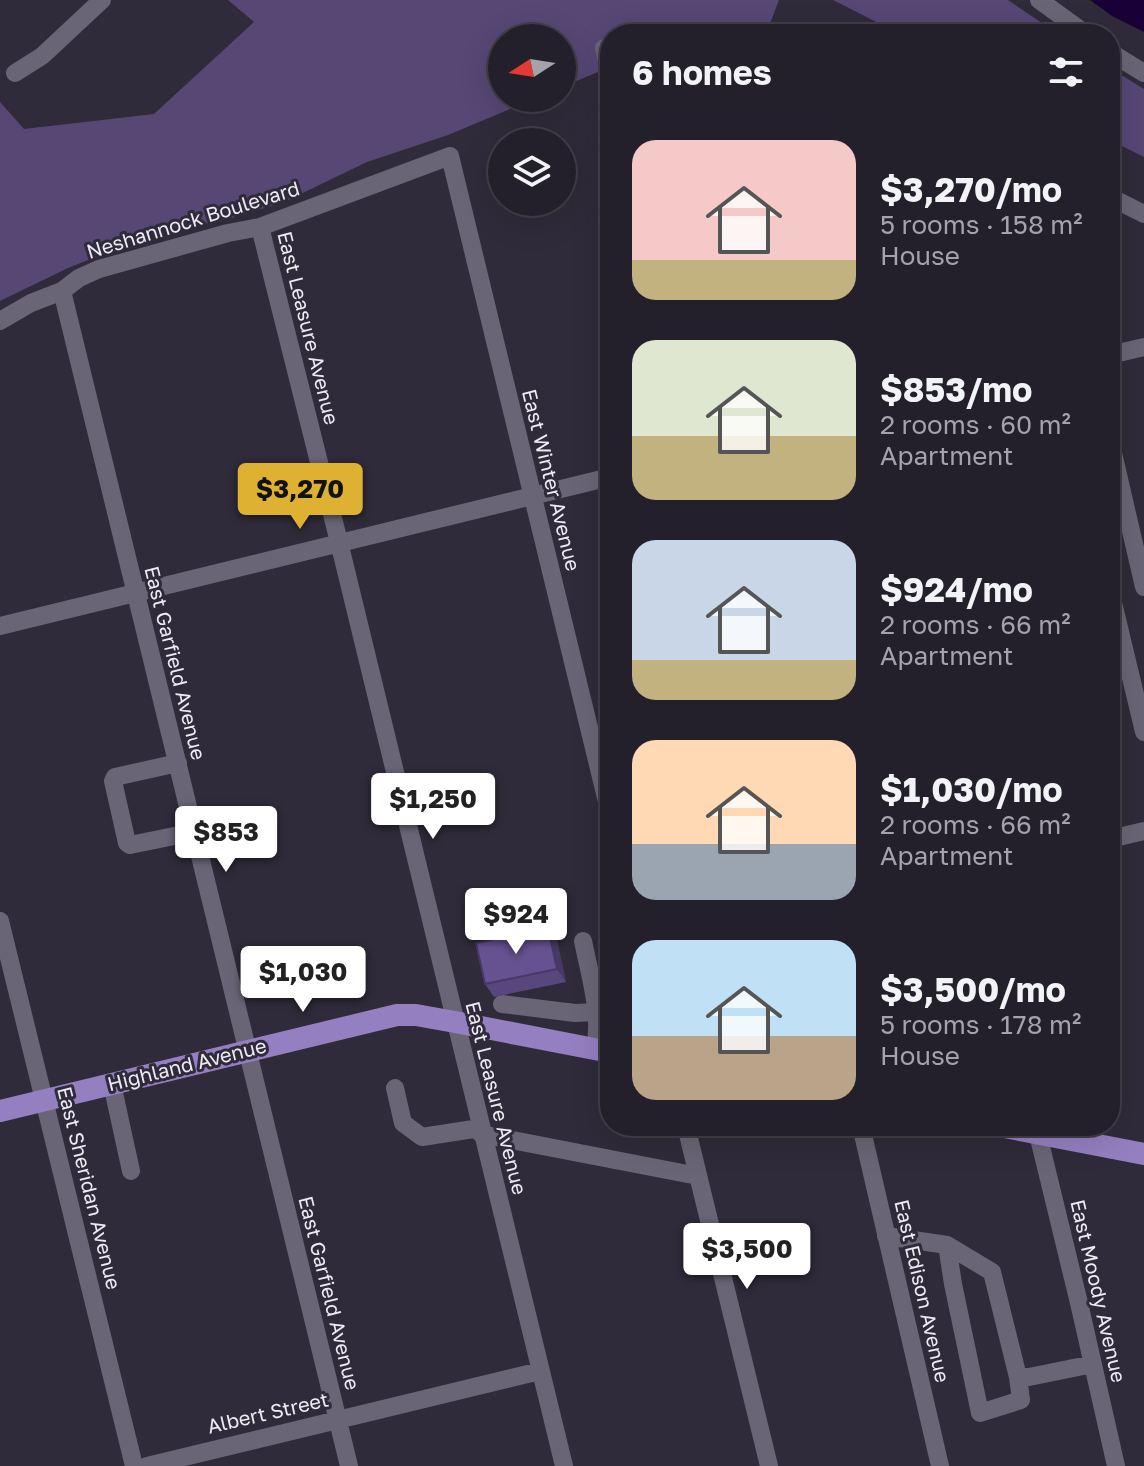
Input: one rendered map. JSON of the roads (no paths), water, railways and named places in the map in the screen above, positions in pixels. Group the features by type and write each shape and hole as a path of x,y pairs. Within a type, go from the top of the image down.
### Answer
{"main road":[{"name":"Highland Avenue","path":"0,1111 397,1015 416,1015 600,1050"},
{"path":"1064,1136 1144,1154"}],"street":[{"path":"15,73 42,56 102,0"},
{"path":"1039,0 1072,24"},
{"path":"1120,59 1144,73"},
{"name":"Neshannock Boulevard","path":"0,321 99,269 260,227 450,156"},
{"name":"East Winter Avenue","path":"450,156 600,773"},
{"path":"1120,202 1144,214"},
{"name":"East Leasure Avenue","path":"260,227 564,1466"},
{"name":"East Garfield Avenue","path":"62,291 349,1466"},
{"path":"1120,353 1144,347"},
{"path":"0,626 600,479"},
{"path":"1120,483 1144,587"},
{"path":"1120,632 1144,732"},
{"path":"178,763 115,777 113,781 127,843 130,845 194,832"},
{"path":"1120,837 1144,831"},
{"name":"East Sheridan Avenue","path":"0,921 134,1466"},
{"path":"583,941 600,1043"},
{"path":"502,1004 575,1013 597,1012"},
{"path":"112,1084 131,1171"},
{"path":"395,1088 403,1123 422,1137 481,1131 698,1176"},
{"path":"688,1136 769,1466"},
{"name":"East Edison Avenue","path":"863,1136 940,1466"},
{"name":"East Moody Avenue","path":"1038,1136 1116,1466"},
{"path":"886,1236 947,1245 992,1272 1021,1400 980,1413 947,1245"},
{"path":"1018,1377 1093,1364"},
{"name":"Albert Street","path":"147,1466 540,1371"}]}
